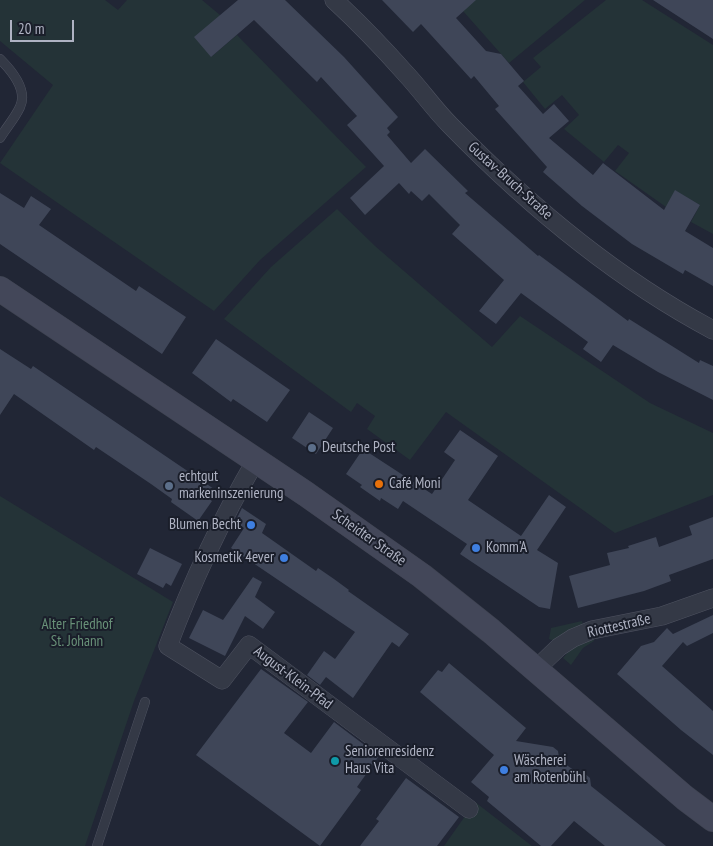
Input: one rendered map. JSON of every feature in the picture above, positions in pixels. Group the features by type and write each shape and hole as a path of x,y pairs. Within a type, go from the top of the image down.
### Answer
{"main road":[{"name":"Scheidter Straße","path":"0,289 256,460 422,576 473,617 685,798 713,819"}],"street":[{"name":"Gustav-Bruch-Straße","path":"334,0 382,47 448,124 488,164 551,219 595,254 648,290 713,330"},
{"name":"August-Klein-Pfad","path":"256,460 209,548 186,598 168,646 222,680 249,645 469,809"},
{"name":"Riottestraße","path":"534,670 566,642 592,630 662,616 713,598"}],"lane":[{"path":"0,59 12,72 20,87 21,106 0,138"},
{"path":"97,846 145,702"}],"green space":[{"path":"0,0 105,0 118,10 127,0 202,0 220,15 211,57 237,35 366,167 260,260 214,311 0,163 53,85 0,41"},
{"path":"473,0 585,0 509,63 463,11"},
{"path":"606,0 642,0 713,45 713,234 691,222 700,205 676,191 666,207 615,171 629,153 618,145 604,162 564,129 579,115 562,95 545,109 523,82 541,67 533,58"},
{"path":"337,209 375,246 492,347 520,316 650,403 713,433 713,495 615,533 446,412 410,460 367,429 375,416 357,403 351,412 224,319 271,267"},
{"name":"Alter Friedhof St. Johann","path":"0,496 173,602 134,701 85,846 0,846"},
{"path":"582,621 583,626 554,641 549,639 551,628"},
{"path":"592,636 594,641 583,648 571,665 563,658 570,650"},
{"path":"475,802 532,846 444,846"}],"building":[{"path":"238,0 285,0 344,57 398,117 387,128 390,132 387,135 411,163 425,149 468,191 465,193 538,256 628,321 629,319 699,363 700,360 713,366 713,400 658,372 613,345 601,362 583,349 588,342 521,293 496,324 479,311 504,280 452,234 460,225 429,194 422,201 411,191 409,194 399,183 365,215 350,198 384,166 347,125 357,116 321,77 317,82 254,20 211,57 194,37"},
{"path":"382,0 476,0 456,18 486,51 501,54 524,81 518,86 543,114 554,104 569,121 549,138 593,175 603,163 664,210 675,190 700,205 685,231 713,248 713,286 685,270 683,274 632,244 582,206 543,172 547,167 495,109 499,106 474,76 471,79 421,24 413,32"},
{"path":"653,0 713,0 713,39"},
{"path":"0,193 24,208 31,196 51,209 39,225 136,291 139,286 186,317 162,354 0,244"},
{"path":"216,339 290,390 267,422 233,399 231,402 192,373"},
{"path":"0,349 31,369 33,366 214,489 208,498 212,501 198,521 171,502 172,499 151,484 96,447 94,450 14,394 0,415"},
{"path":"309,412 333,428 316,454 292,438"},
{"path":"460,430 498,456 468,500 521,536 549,495 566,507 537,550 558,563 550,609 539,607 460,554 467,544 403,501 398,509 381,498 380,501 346,474 363,449 432,494 455,460 444,452"},
{"path":"242,508 266,524 262,533 316,571 318,568 409,634 399,647 392,642 353,698 326,677 320,685 307,675 324,651 335,659 355,632 231,548 244,528 235,522"},
{"path":"713,517 713,559 669,575 671,581 644,591 578,608 569,576 610,565 607,553 629,548 628,546 656,537 659,547 692,535 689,526"},
{"path":"150,548 182,564 171,586 166,583 163,588 137,574"},
{"path":"253,577 262,582 255,597 275,612 263,629 245,616 225,656 189,638 203,610 223,620"},
{"path":"713,615 713,633 687,646 683,642 662,666 713,711 713,755 681,730 617,674 641,646 654,642 667,628 673,634"},
{"path":"449,663 526,728 516,741 553,747 558,751 559,758 568,766 578,773 583,772 590,778 591,786 666,846 605,846 574,821 551,846 541,846 487,801 489,797 471,782 494,755 420,692 438,670 442,672"},
{"name":"Seniorenresidenz Haus Vita","path":"261,669 308,702 284,733 311,753 334,722 379,756 357,787 361,790 320,846 196,755"},
{"path":"406,778 459,817 437,846 360,846 379,821 376,819"}],"place":[{"name":"Deutsche Post","path":"312,448"},
{"name":"Café Moni","path":"379,484"},
{"name":"echtgut markeninszenierung","path":"169,486"},
{"name":"Blumen Becht","path":"251,525"},
{"name":"Komm'A","path":"476,548"},
{"name":"Kosmetik 4ever","path":"284,558"},
{"name":"Seniorenresidenz Haus Vita","path":"335,761"},
{"name":"Wäscherei am Rotenbühl","path":"504,770"}]}
